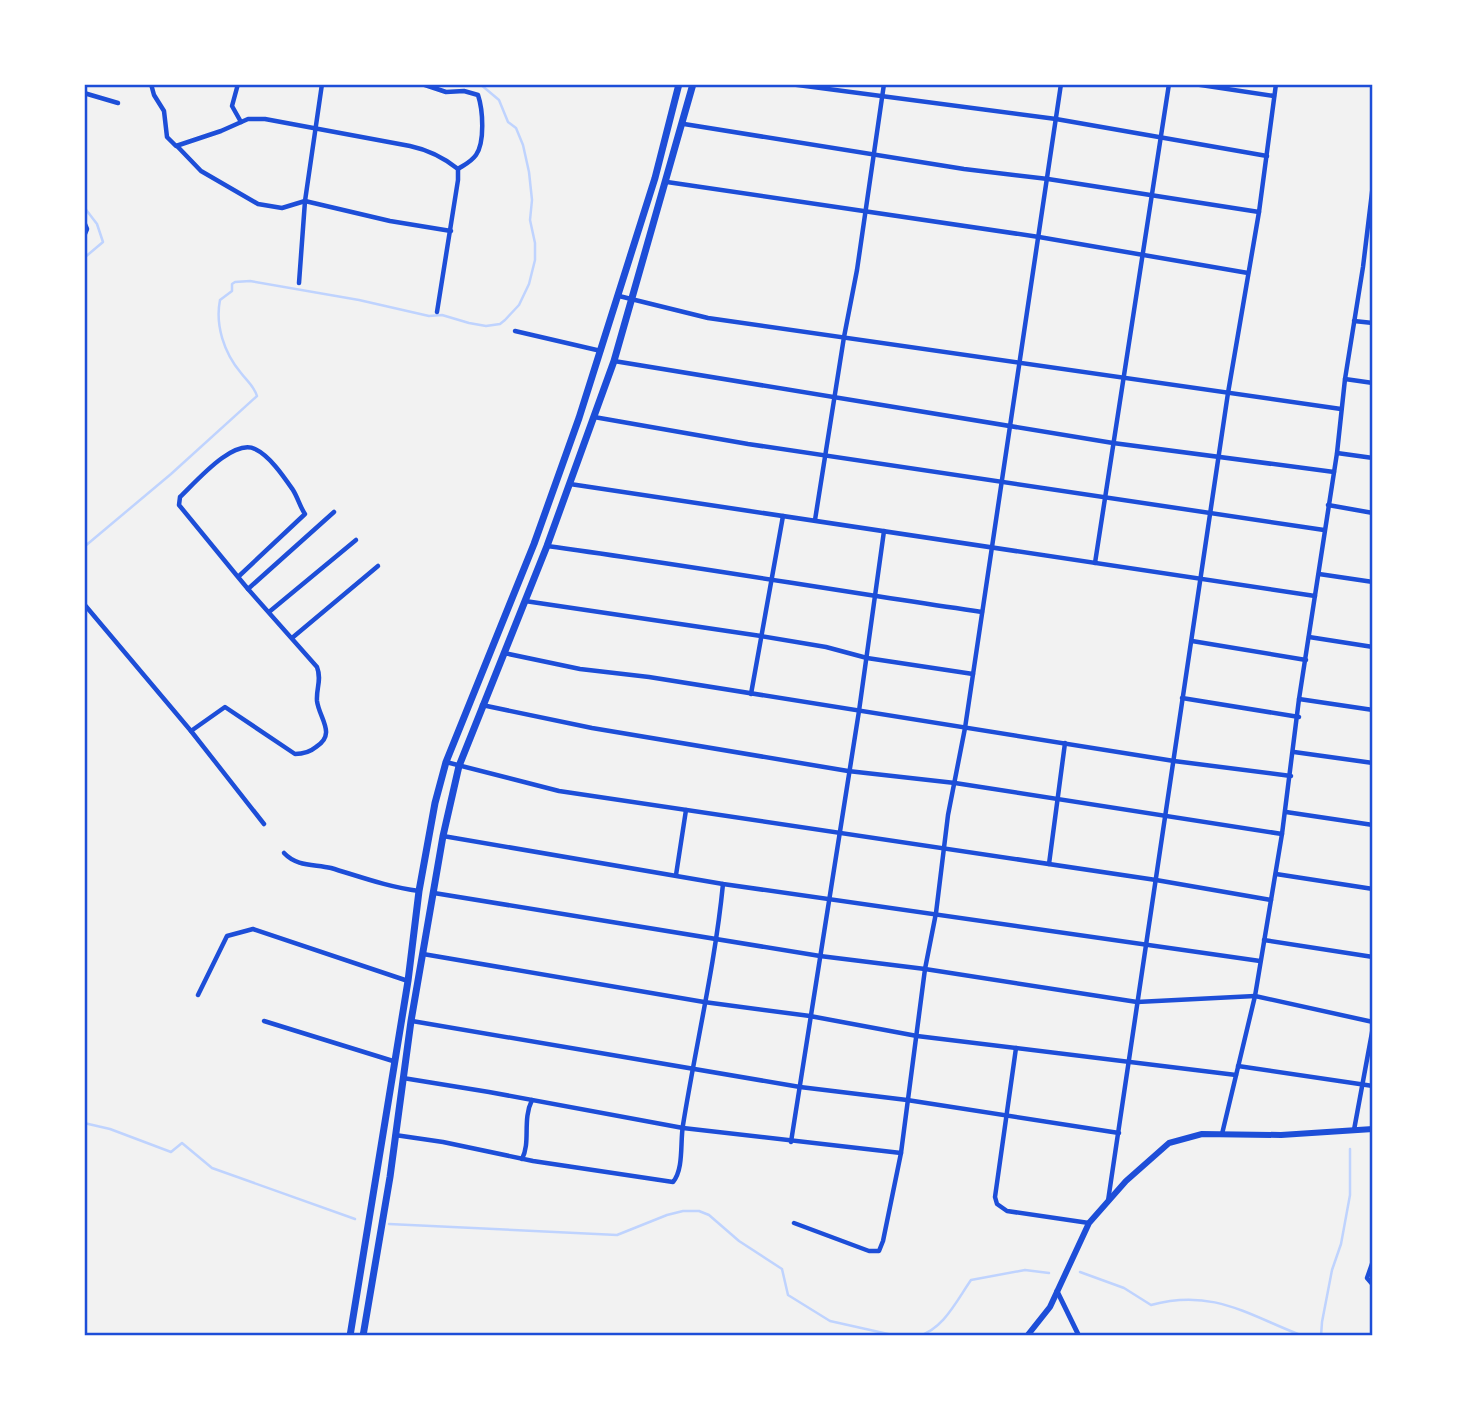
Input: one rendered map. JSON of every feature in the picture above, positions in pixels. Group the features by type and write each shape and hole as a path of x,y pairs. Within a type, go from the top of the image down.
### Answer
{"main road":[{"path":"350,1336 435,803 446,762 534,544 602,351 655,178 679,84"},
{"path":"363,1336 390,1177 422,954 443,836 459,766 547,546 614,361 684,124 693,84"},
{"path":"1027,1336 1038,1325 1057,1292 1089,1223 1126,1181 1169,1143 1202,1134 1281,1135 1373,1129"}],"street":[{"path":"151,84 164,111 167,137 201,171 258,204 282,208 305,201 390,221 451,231"},
{"path":"238,84 232,106 241,122"},
{"path":"299,283 305,201 322,84"},
{"path":"422,84 446,92 464,91 478,95 481,139 478,153 457,169"},
{"path":"790,84 1056,119 1267,156"},
{"path":"815,520 857,270 884,84"},
{"path":"794,1223 870,1251 880,1251 901,1153 925,969 965,728 1062,84"},
{"path":"1095,563 1170,84"},
{"path":"1195,84 1275,96"},
{"path":"1108,1203 1127,1061 1147,944 1228,393 1259,212 1276,84"},
{"path":"84,93 118,103"},
{"path":"176,146 248,119 265,119 426,150 439,155 457,169"},
{"path":"684,124 964,169 1048,179 1259,212"},
{"path":"437,312 451,231 457,169"},
{"path":"667,182 1143,253 1248,273"},
{"path":"1222,1134 1255,996 1286,812 1299,699 1337,453 1373,184"},
{"path":"84,222 87,229 84,236"},
{"path":"1363,267 1373,267"},
{"path":"620,296 708,318 1341,409"},
{"path":"1354,321 1373,323"},
{"path":"515,331 602,351"},
{"path":"614,361 1114,443 1334,472"},
{"path":"1345,379 1373,383"},
{"path":"594,417 825,455 1324,530"},
{"path":"191,731 225,707 288,752 300,754 320,745 325,739 327,730 317,704 320,676 317,667 248,589 238,577 179,505 178,501 217,462 236,448 247,447 257,449 270,462 296,494 305,514 238,577"},
{"path":"1337,453 1373,458"},
{"path":"570,484 1315,596"},
{"path":"1328,505 1373,513"},
{"path":"248,589 334,513"},
{"path":"751,694 783,516"},
{"path":"790,1142 859,711 884,531"},
{"path":"269,612 356,540"},
{"path":"547,546 772,578 982,612"},
{"path":"292,638 378,566"},
{"path":"1319,574 1373,582"},
{"path":"524,601 761,636 973,674"},
{"path":"84,604 191,731 264,824"},
{"path":"1309,637 1373,647"},
{"path":"1192,640 1306,660"},
{"path":"504,653 580,669 1174,761 1291,776"},
{"path":"1182,698 1299,717"},
{"path":"1299,699 1373,710"},
{"path":"482,705 592,728 848,771 955,783 1282,834"},
{"path":"1049,864 1065,743"},
{"path":"1294,752 1373,763"},
{"path":"446,762 559,790 1156,880 1271,900"},
{"path":"676,875 686,810"},
{"path":"1286,812 1373,825"},
{"path":"443,836 723,884 1260,961"},
{"path":"284,853 298,863 328,867 393,888 419,891"},
{"path":"1276,874 1373,889"},
{"path":"395,1135 522,1159 673,1182 678,1173 682,1128 717,940 723,884"},
{"path":"434,893 820,956 925,969 1137,1002 1255,996 1373,1025 1354,1131"},
{"path":"198,995 228,936 253,929 408,981"},
{"path":"1264,940 1373,957"},
{"path":"422,954 704,1002 810,1016 917,1036 1236,1075"},
{"path":"264,1021 393,1060"},
{"path":"411,1021 800,1087 907,1100 1119,1133"},
{"path":"1016,1048 995,1197 998,1206 1007,1211 1089,1223"},
{"path":"1238,1066 1373,1086"},
{"path":"403,1078 682,1128 901,1153"},
{"path":"522,1159 527,1148 527,1110 532,1100"},
{"path":"1373,1261 1367,1278 1373,1285"},
{"path":"1057,1292 1079,1336"}],"waterway":[{"path":"84,547 171,474 257,396 230,357 220,329 220,300 232,291 232,284 235,282 250,281 359,300 486,326 500,324 519,305 529,284 535,260 535,243 530,220 532,200 529,172 516,128 508,122 499,100 480,84"},
{"path":"84,207 97,224 103,242 84,258"},
{"path":"84,1123 110,1129 171,1152 182,1143 212,1168 355,1219"},
{"path":"1321,1336 1332,1270 1341,1244 1350,1195 1350,1149"},
{"path":"389,1224 617,1235 667,1215 699,1211 709,1215 739,1241 782,1269 788,1295 830,1321 897,1336"},
{"path":"918,1336 927,1333 942,1321 971,1280 1025,1270 1049,1273"},
{"path":"1080,1272 1124,1288 1151,1305 1193,1300 1212,1302 1247,1312 1303,1336"}]}
